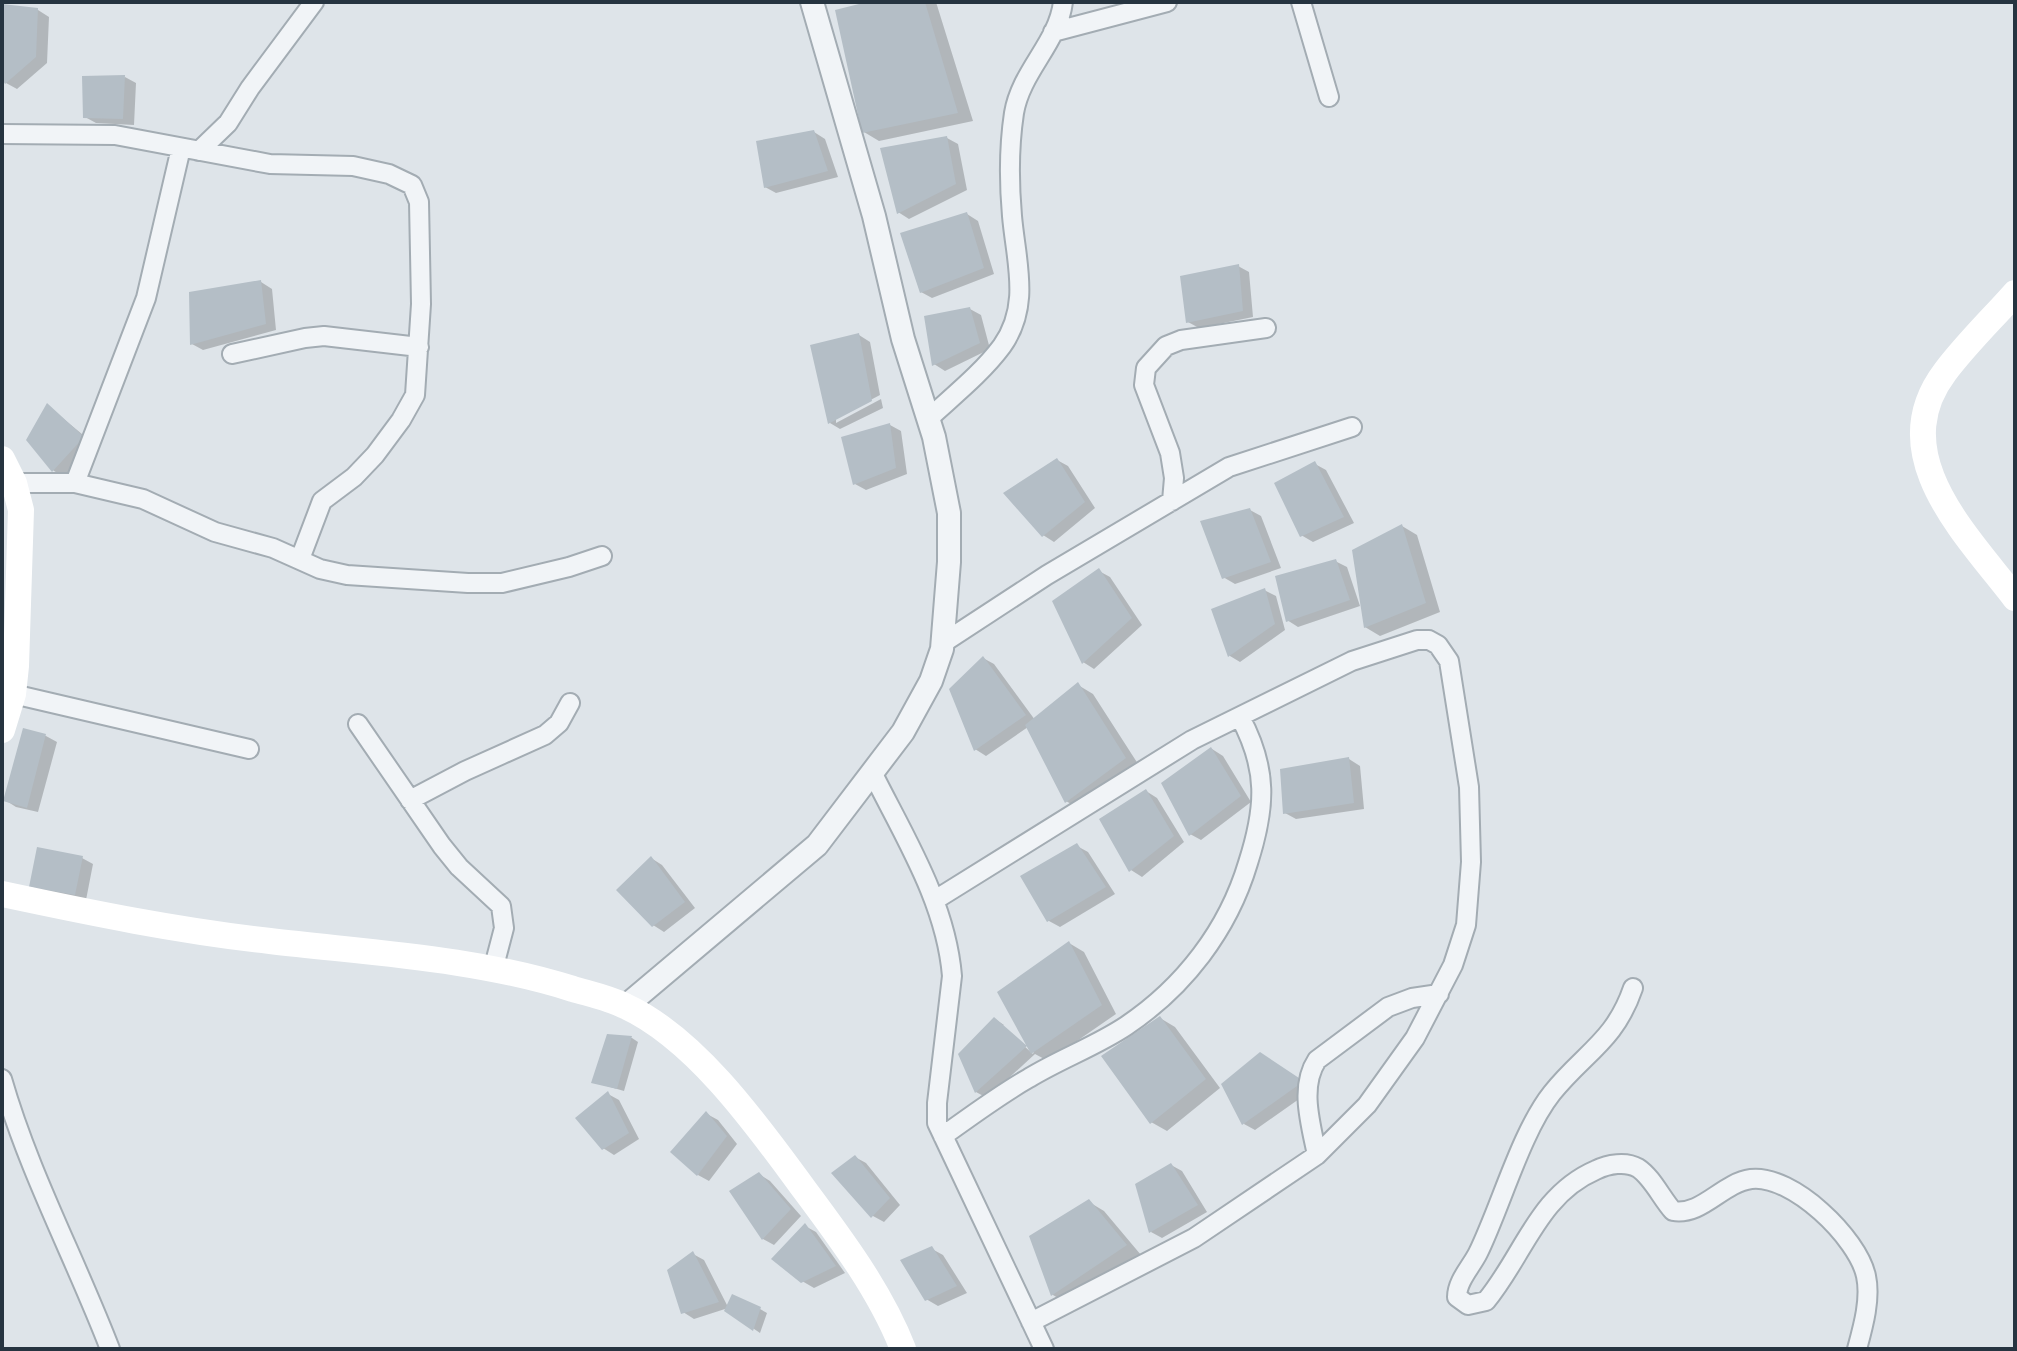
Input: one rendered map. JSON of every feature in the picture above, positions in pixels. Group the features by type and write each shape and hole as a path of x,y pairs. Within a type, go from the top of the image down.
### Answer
{"main road":[{"path":"2015,293 1944,373 1930,399 1923,426 1923,455 1928,474 1941,498 2015,598"},
{"path":"2,459 14,483 21,510 11,532 13,694 2,730"},
{"path":"2,894 119,920 421,958 539,978 626,1006 668,1032 726,1089 758,1126 847,1249 880,1302 903,1349"}],"street":[{"path":"75,483 146,298 190,150 228,123 314,2"},
{"path":"626,1006 817,845 903,732 931,681 943,643 949,513 928,419 903,339 874,216 812,2"},
{"path":"928,419 969,382 1002,346 1014,324 1021,289 1011,200 1010,157 1014,110 1029,70 1053,32 1063,2"},
{"path":"1053,32 1167,2"},
{"path":"1301,2 1329,97"},
{"path":"2,134 115,135 284,166 353,166 389,174 412,185 419,202 419,347 415,395 387,439 364,467 322,501 300,559"},
{"path":"1172,501 1174,478 1170,453 1144,385 1146,368 1156,355 1181,340 1266,328"},
{"path":"232,354 324,336 419,347"},
{"path":"943,643 1047,575 1229,467 1352,427"},
{"path":"14,483 75,483 143,499 196,525 287,552 320,569 347,575 490,583 544,574 602,556"},
{"path":"935,900 1192,740 1352,661 1417,640 1429,640 1446,653 1469,787 1471,862 1466,925 1453,965 1415,1038 1367,1105 1317,1155 1194,1238 1031,1322"},
{"path":"13,694 249,749"},
{"path":"410,800 545,735 559,723 570,703"},
{"path":"943,1136 1031,1076 1134,1020 1182,979 1221,929 1243,883 1255,843 1261,799 1262,780 1256,751 1240,717"},
{"path":"358,724 459,867 501,906 504,928 493,970"},
{"path":"873,774 935,900 946,938 952,976 937,1123 1044,1349"},
{"path":"1633,988 1624,1013 1605,1040 1550,1095 1528,1135 1487,1234 1459,1286 1457,1297 1468,1305 1486,1301 1554,1198 1570,1183 1605,1166 1631,1165 1641,1170 1673,1211 1682,1213 1693,1210 1727,1188 1753,1179 1777,1184 1813,1206 1829,1218 1859,1256 1866,1276 1867,1293 1857,1349"},
{"path":"1317,1155 1309,1111 1308,1084 1310,1070 1317,1060 1388,1007 1412,998 1439,994"},
{"path":"2,1079 14,1122 40,1188 86,1286 110,1349"}],"building":[{"path":"867,2 925,2 958,113 862,133 835,10"},
{"path":"2,4 38,8 36,57 5,84 2,79"},
{"path":"125,75 123,119 83,118 82,76"},
{"path":"814,130 828,171 764,188 756,141"},
{"path":"947,136 956,184 897,214 880,148"},
{"path":"967,212 984,268 920,293 900,233"},
{"path":"1239,264 1243,311 1186,323 1180,276"},
{"path":"261,280 266,324 190,345 189,292"},
{"path":"970,307 980,343 932,366 924,316"},
{"path":"859,333 872,401 828,424 810,345"},
{"path":"47,403 84,437 52,472 26,440"},
{"path":"890,423 896,468 853,485 841,437"},
{"path":"1057,458 1085,502 1042,537 1003,493"},
{"path":"1315,461 1344,517 1300,537 1274,483"},
{"path":"1250,508 1271,562 1222,579 1200,521"},
{"path":"1402,524 1426,603 1364,628 1352,550"},
{"path":"1336,559 1350,600 1286,622 1275,576"},
{"path":"1099,568 1132,618 1082,664 1052,601"},
{"path":"1265,588 1275,624 1228,657 1211,609"},
{"path":"983,656 1026,715 974,751 949,689"},
{"path":"1078,682 1126,758 1065,803 1025,725"},
{"path":"23,728 46,734 27,808 3,801"},
{"path":"1211,747 1241,796 1189,836 1161,783"},
{"path":"1349,757 1354,803 1283,814 1280,769"},
{"path":"1146,789 1174,836 1129,872 1099,819"},
{"path":"1077,843 1106,887 1047,922 1020,876"},
{"path":"37,847 83,856 75,895 29,887"},
{"path":"651,856 685,902 652,927 616,890"},
{"path":"1069,941 1102,1005 1031,1054 997,992"},
{"path":"1160,1016 1206,1079 1150,1124 1101,1056"},
{"path":"994,1017 1027,1046 975,1093 958,1054"},
{"path":"607,1034 632,1036 617,1089 591,1083"},
{"path":"1260,1052 1308,1084 1297,1086 1242,1125 1221,1084"},
{"path":"608,1091 629,1133 602,1150 575,1118"},
{"path":"706,1111 727,1136 697,1176 670,1152"},
{"path":"855,1155 890,1198 871,1218 831,1173"},
{"path":"1171,1163 1198,1205 1149,1233 1135,1184"},
{"path":"759,1172 791,1209 762,1240 729,1191"},
{"path":"1089,1199 1127,1245 1051,1296 1029,1236"},
{"path":"805,1223 836,1266 801,1283 771,1259"},
{"path":"932,1246 957,1286 925,1301 900,1260"},
{"path":"693,1251 719,1302 681,1314 667,1270"},
{"path":"732,1294 761,1307 753,1331 724,1311"}]}
